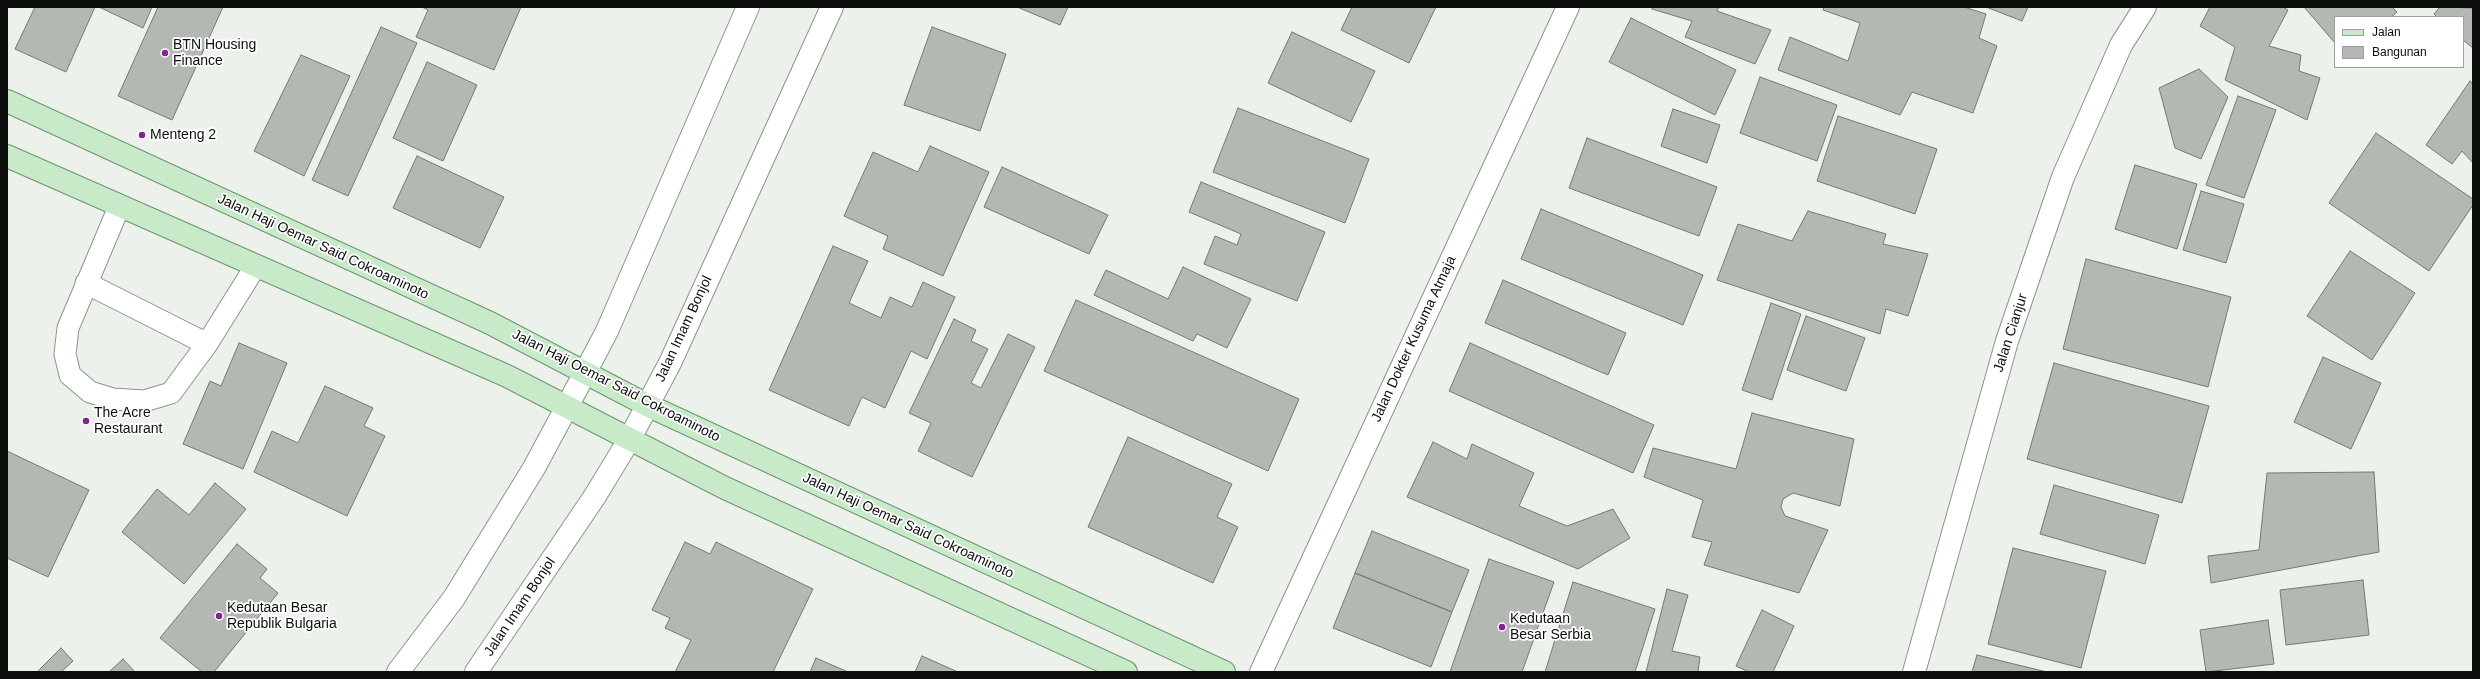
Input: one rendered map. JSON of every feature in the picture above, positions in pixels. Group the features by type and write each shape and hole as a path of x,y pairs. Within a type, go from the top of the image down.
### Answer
{"main road":[{"path":"398,672 454,598 534,468 586,371 607,331 748,7"},
{"name":"Jalan Imam Bonjol","path":"476,672 595,496 629,440 670,363 832,7"},
{"name":"Jalan Dokter Kusuma Atmaja","path":"1261,672 1568,7"},
{"name":"Jalan Cianjur","path":"1914,672 2007,341 2061,185 2121,45 2145,7"},
{"name":"Jalan Haji Oemar Said Cokroaminoto","path":"7,102 496,326 586,371 647,405 1224,672"},
{"path":"7,156 255,267 507,376 566,408 725,488 1126,672"}],"lane":[{"path":"119,207 68,328 65,354 70,375 90,392 112,399 144,401 171,393 207,344 255,267"},
{"path":"86,283 207,344"}],"building":[{"path":"35,7 95,7 66,72 15,49"},
{"path":"99,7 152,7 143,28"},
{"path":"158,7 223,7 172,120 118,96"},
{"path":"422,7 521,7 494,70 416,37 428,10"},
{"path":"1017,7 1068,7 1060,25"},
{"path":"1352,7 1436,7 1409,63 1341,30"},
{"path":"1652,7 1719,7 1717,11 1771,30 1755,64 1685,37 1692,21 1652,9"},
{"path":"1824,7 1964,7 1986,14 1979,38 1997,46 1973,113 1912,92 1900,115 1778,70 1790,37 1848,61 1860,23 1823,10"},
{"path":"1986,7 2028,7 2022,21"},
{"path":"2210,7 2283,7 2288,10 2269,46 2301,55 2299,71 2320,78 2307,120 2225,80 2235,47 2200,26"},
{"path":"2304,7 2392,7 2397,12 2392,16 2334,16 2334,42"},
{"path":"2440,7 2473,8 2473,48 2464,41 2464,16 2436,16 2434,14"},
{"path":"1631,18 1736,70 1715,115 1609,62"},
{"path":"381,27 417,43 348,196 312,180"},
{"path":"932,27 1006,54 980,131 904,105"},
{"path":"1292,32 1375,71 1351,122 1268,83"},
{"path":"301,55 350,76 304,176 254,151"},
{"path":"427,62 477,85 443,161 393,138"},
{"path":"2199,69 2228,97 2201,159 2175,148 2159,88"},
{"path":"1760,77 1837,105 1817,161 1740,133"},
{"path":"2470,81 2473,84 2473,163 2462,151 2452,164 2426,145"},
{"path":"2238,96 2276,110 2244,198 2206,185"},
{"path":"1238,108 1369,159 1345,223 1213,172"},
{"path":"1673,109 1720,125 1707,163 1661,146"},
{"path":"1838,116 1937,149 1915,214 1817,181"},
{"path":"2376,133 2473,199 2473,205 2429,271 2329,203"},
{"path":"1587,138 1717,187 1699,236 1569,188"},
{"path":"930,146 989,172 943,276 883,249 888,236 844,216 873,152 918,172"},
{"path":"417,156 504,197 480,248 393,208"},
{"path":"2135,165 2197,184 2177,249 2115,229"},
{"path":"1002,167 1108,215 1089,254 984,207"},
{"path":"1201,182 1325,232 1297,301 1204,264 1215,236 1237,245 1241,234 1189,212"},
{"path":"2201,191 2244,204 2226,263 2183,250"},
{"path":"1541,209 1703,275 1683,325 1521,259"},
{"path":"1808,211 1886,234 1883,244 1928,254 1908,316 1886,309 1880,334 1717,280 1738,224 1792,241"},
{"path":"833,246 868,261 849,303 881,318 890,297 912,307 923,282 955,297 927,359 911,351 885,408 862,397 849,426 769,390"},
{"path":"2350,251 2415,293 2372,360 2307,316"},
{"path":"2086,259 2231,297 2208,387 2063,349"},
{"path":"1183,267 1251,299 1227,348 1197,334 1193,341 1094,295 1106,270 1168,299"},
{"path":"1503,280 1626,333 1608,375 1485,323"},
{"path":"1076,300 1299,399 1268,471 1044,371"},
{"path":"1771,303 1801,314 1772,400 1742,390"},
{"path":"1806,316 1865,338 1846,391 1787,370"},
{"path":"954,319 976,330 971,341 988,349 971,383 981,388 1008,334 1035,347 972,477 918,451 931,423 909,413"},
{"path":"239,343 287,363 243,469 183,444 210,381 221,386"},
{"path":"1470,343 1654,425 1633,473 1449,391"},
{"path":"2323,357 2381,383 2351,449 2294,422"},
{"path":"2054,363 2209,406 2182,503 2027,459"},
{"path":"325,386 373,408 364,426 385,436 347,516 254,472 272,431 298,443"},
{"path":"1752,413 1854,439 1840,506 1793,493 1783,499 1781,507 1785,516 1828,530 1799,593 1704,565 1712,542 1692,537 1703,500 1644,477 1653,448 1736,469"},
{"path":"1128,437 1232,484 1217,517 1238,527 1213,583 1088,527"},
{"path":"1433,442 1467,459 1472,444 1534,473 1519,506 1567,526 1613,509 1630,538 1578,569 1407,497"},
{"path":"7,451 89,490 48,577 7,558"},
{"path":"2374,472 2379,552 2211,583 2208,556 2259,550 2267,473"},
{"path":"215,483 246,509 184,584 122,532 157,489 189,515"},
{"path":"2054,485 2159,515 2145,564 2040,534"},
{"path":"1372,531 1469,570 1452,612 1355,573"},
{"path":"685,542 710,554 716,542 813,589 773,672 675,672 691,640 665,628 670,618 652,610"},
{"name":"Kedutaan Besar Republik Bulgaria","path":"237,544 267,569 260,578 278,593 214,672 202,672 160,638"},
{"path":"2013,548 2106,571 2081,668 1988,644"},
{"name":"Kedutaan Besar Serbia","path":"1489,559 1554,582 1522,672 1450,672"},
{"path":"1355,573 1452,612 1431,667 1333,628"},
{"path":"2363,580 2369,635 2286,645 2280,590"},
{"path":"1573,582 1655,609 1635,672 1545,672"},
{"path":"1667,589 1688,595 1672,651 1700,657 1698,672 1646,672"},
{"path":"1762,610 1794,626 1773,672 1749,672 1736,666"},
{"path":"2268,620 2274,664 2206,672 2200,630"},
{"path":"61,648 73,661 61,672 37,672"},
{"path":"1977,655 2047,672 1972,672"},
{"path":"922,656 958,672 915,672"},
{"path":"816,658 848,672 810,672"},
{"path":"123,659 135,672 109,672"}],"place":[{"name":"BTN Housing Finance","path":"165,53"},
{"name":"Menteng 2","path":"142,135"},
{"name":"The Acre Restaurant","path":"86,421"},
{"name":"Kedutaan Besar Republik Bulgaria","path":"219,616"},
{"name":"Kedutaan Besar Serbia","path":"1502,627"}]}
